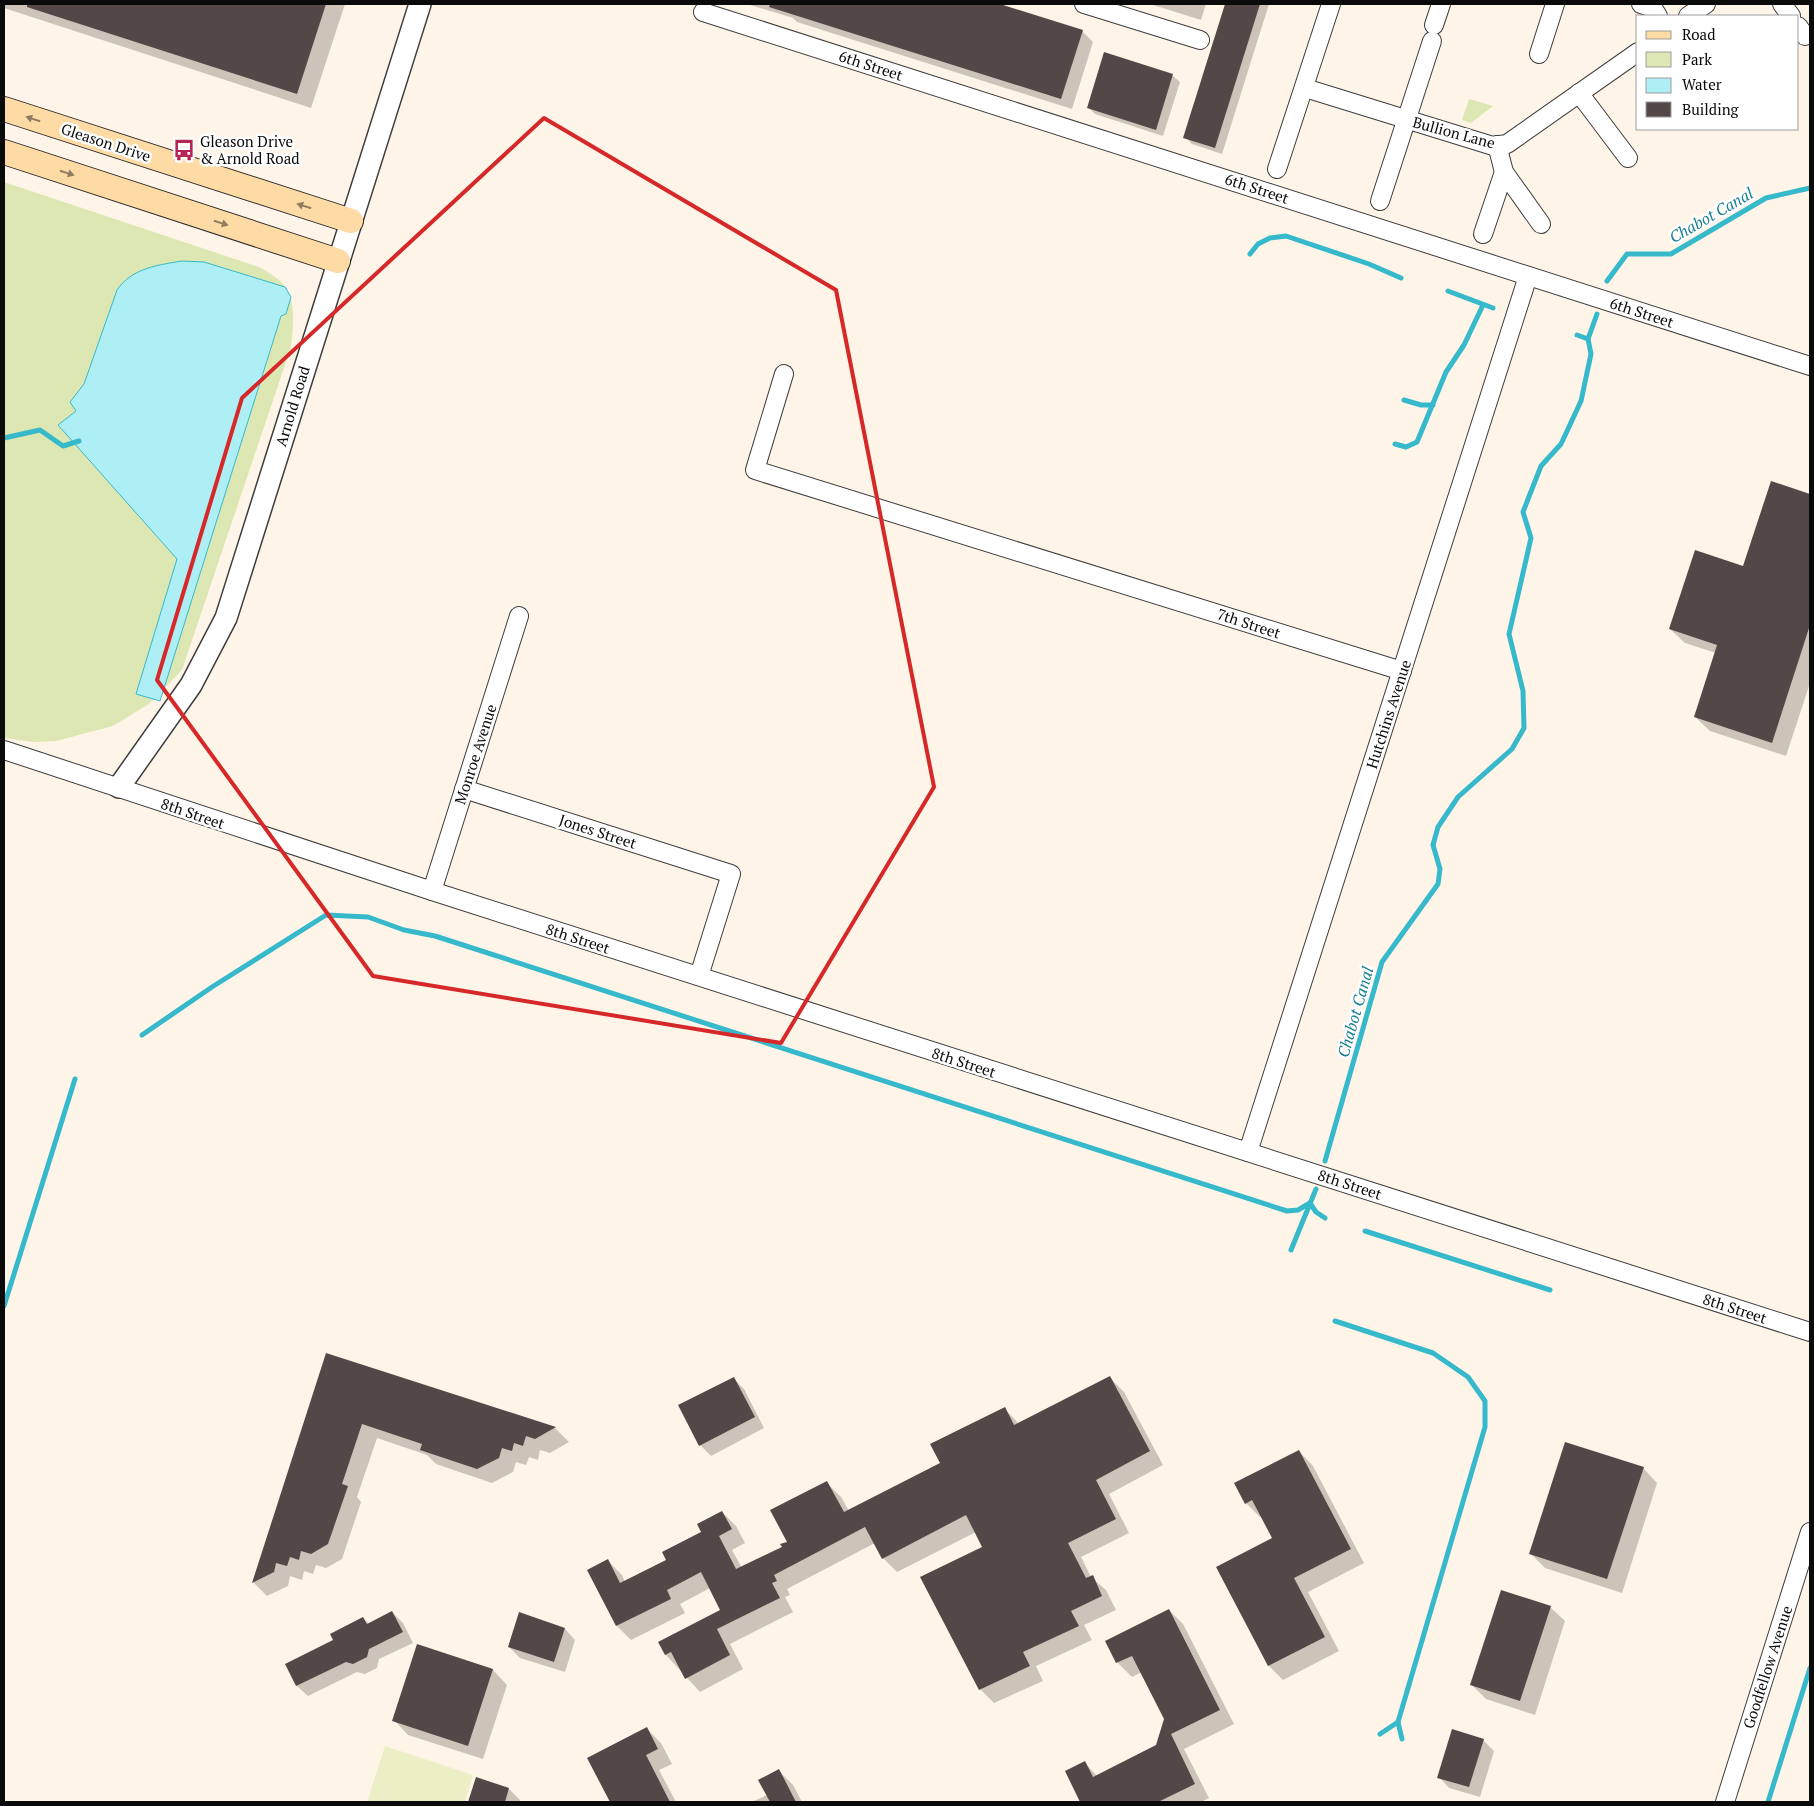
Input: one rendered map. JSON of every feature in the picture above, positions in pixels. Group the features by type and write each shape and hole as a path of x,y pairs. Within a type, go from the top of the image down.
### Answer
{"main road":[{"name":"Gleason Drive","path":"4,109 351,221"},
{"path":"4,152 338,260"}],"street":[{"name":"Arnold Road","path":"119,787 191,685 226,618 420,4"},
{"path":"1084,4 1200,40"},
{"path":"1277,169 1332,4"},
{"path":"1380,201 1441,4"},
{"path":"1539,54 1555,4"},
{"path":"1641,4 1653,8 1657,15"},
{"path":"1690,15 1706,4"},
{"path":"1782,4 1790,15"},
{"name":"6th Street","path":"703,12 1810,366"},
{"name":"Bullion Lane","path":"1305,88 1468,139 1496,145 1507,144 1636,53"},
{"path":"1580,93 1628,158"},
{"path":"1496,145 1504,172 1541,224"},
{"path":"1483,234 1504,172"},
{"name":"Hutchins Avenue","path":"1248,1152 1528,276"},
{"name":"7th Street","path":"784,374 754,470 1402,671"},
{"name":"Monroe Avenue","path":"432,891 519,616"},
{"name":"8th Street","path":"4,750 119,787 199,816 1810,1332"},
{"name":"Jones Street","path":"464,789 731,874 699,976"},
{"name":"Goodfellow Avenue","path":"1724,1802 1810,1532"}],"highlighted area":[{"path":"544,118 836,290 934,787 781,1043 373,976 157,680 242,398"}],"green space":[{"path":"1469,99 1493,106 1471,123 1462,120"},
{"path":"4,182 259,267 274,276 285,286 292,302 293,311 291,347 182,670 149,704 113,726 56,741 33,742 4,738"},
{"path":"385,1746 473,1775 465,1802 367,1802"}],"water":[{"path":"182,261 204,262 285,287 291,297 286,314 281,316 160,701 136,694 177,559 58,425 76,411 70,402 84,384 117,290 138,272 155,266"}],"building":[{"path":"27,4 326,4 297,94 27,7"},
{"path":"770,4 1000,4 1083,30 1061,99 769,7"},
{"path":"1225,4 1260,4 1215,148 1183,138"},
{"path":"1104,52 1173,74 1156,130 1087,108"},
{"path":"1771,481 1810,494 1810,625 1772,743 1694,717 1717,645 1669,629 1695,550 1743,566"},
{"path":"326,1353 556,1427 535,1439 526,1436 523,1446 514,1443 512,1451 502,1448 499,1458 477,1469 420,1450 422,1444 362,1424 342,1484 348,1486 328,1544 311,1554 301,1551 299,1560 290,1557 287,1566 276,1563 274,1572 252,1583"},
{"path":"1110,1376 1150,1451 1096,1480 1116,1519 1068,1543 1086,1578 1093,1575 1102,1596 1071,1611 1079,1626 1023,1652 1030,1666 979,1690 920,1577 982,1547 966,1515 882,1559 865,1527 774,1575 777,1581 772,1583 780,1598 717,1629 730,1655 685,1679 671,1652 665,1655 658,1642 720,1610 701,1572 667,1590 671,1599 616,1626 587,1570 608,1559 620,1583 666,1560 662,1552 701,1532 697,1524 722,1511 732,1529 719,1536 736,1569 782,1547 780,1544 787,1542 770,1510 827,1481 844,1512 940,1463 930,1444 1005,1407 1014,1425"},
{"path":"734,1377 755,1417 699,1446 678,1405"},
{"path":"1565,1442 1644,1467 1607,1579 1529,1554"},
{"path":"1299,1450 1351,1549 1294,1578 1325,1637 1268,1666 1216,1567 1272,1538 1252,1500 1245,1504 1234,1483"},
{"path":"1501,1590 1551,1606 1520,1701 1470,1685"},
{"path":"1169,1609 1220,1710 1171,1734 1195,1784 1158,1802 1080,1802 1065,1771 1085,1761 1093,1777 1156,1745 1164,1719 1132,1656 1116,1663 1105,1641"},
{"path":"392,1611 403,1632 369,1649 367,1657 353,1664 346,1662 296,1686 285,1664 333,1640 330,1634 363,1617 367,1624"},
{"path":"519,1612 565,1628 554,1662 508,1647"},
{"path":"417,1644 493,1669 468,1746 392,1721"},
{"path":"647,1727 658,1749 646,1755 670,1802 610,1802 587,1758"},
{"path":"1452,1729 1484,1739 1469,1787 1437,1778"},
{"path":"779,1769 796,1802 770,1802 758,1780"},
{"path":"476,1777 509,1788 505,1802 468,1802"}],"waterway":[{"name":"Chabot Canal","path":"1607,281 1627,254 1671,254 1766,198 1810,188"},
{"path":"1250,254 1258,244 1270,238 1286,236 1369,264 1401,278"},
{"path":"1448,291 1493,308"},
{"path":"1395,444 1406,447 1417,442 1446,372 1464,345 1483,305"},
{"name":"Chabot Canal","path":"1325,1161 1382,962 1438,884 1440,869 1433,845 1438,827 1458,797 1512,749 1524,728 1523,691 1509,634 1531,538 1523,512 1541,466 1561,444 1581,401 1591,354 1588,339 1597,314"},
{"path":"1577,335 1588,339"},
{"path":"1404,400 1421,405 1433,405"},
{"path":"4,438 40,430 63,446 79,441"},
{"path":"142,1035 212,987 326,915 368,917 404,930 435,936 1287,1211 1298,1210 1310,1203"},
{"path":"4,1306 75,1079"},
{"path":"1291,1250 1316,1189"},
{"path":"1310,1203 1316,1212 1325,1218"},
{"path":"1365,1231 1550,1290"},
{"path":"1335,1321 1433,1353 1468,1377 1485,1401 1485,1427 1398,1722 1380,1734"},
{"path":"1768,1802 1810,1668"},
{"path":"1398,1722 1402,1739"}],"place":[{"name":"Gleason Drive & Arnold Road","path":"184,150"}]}
